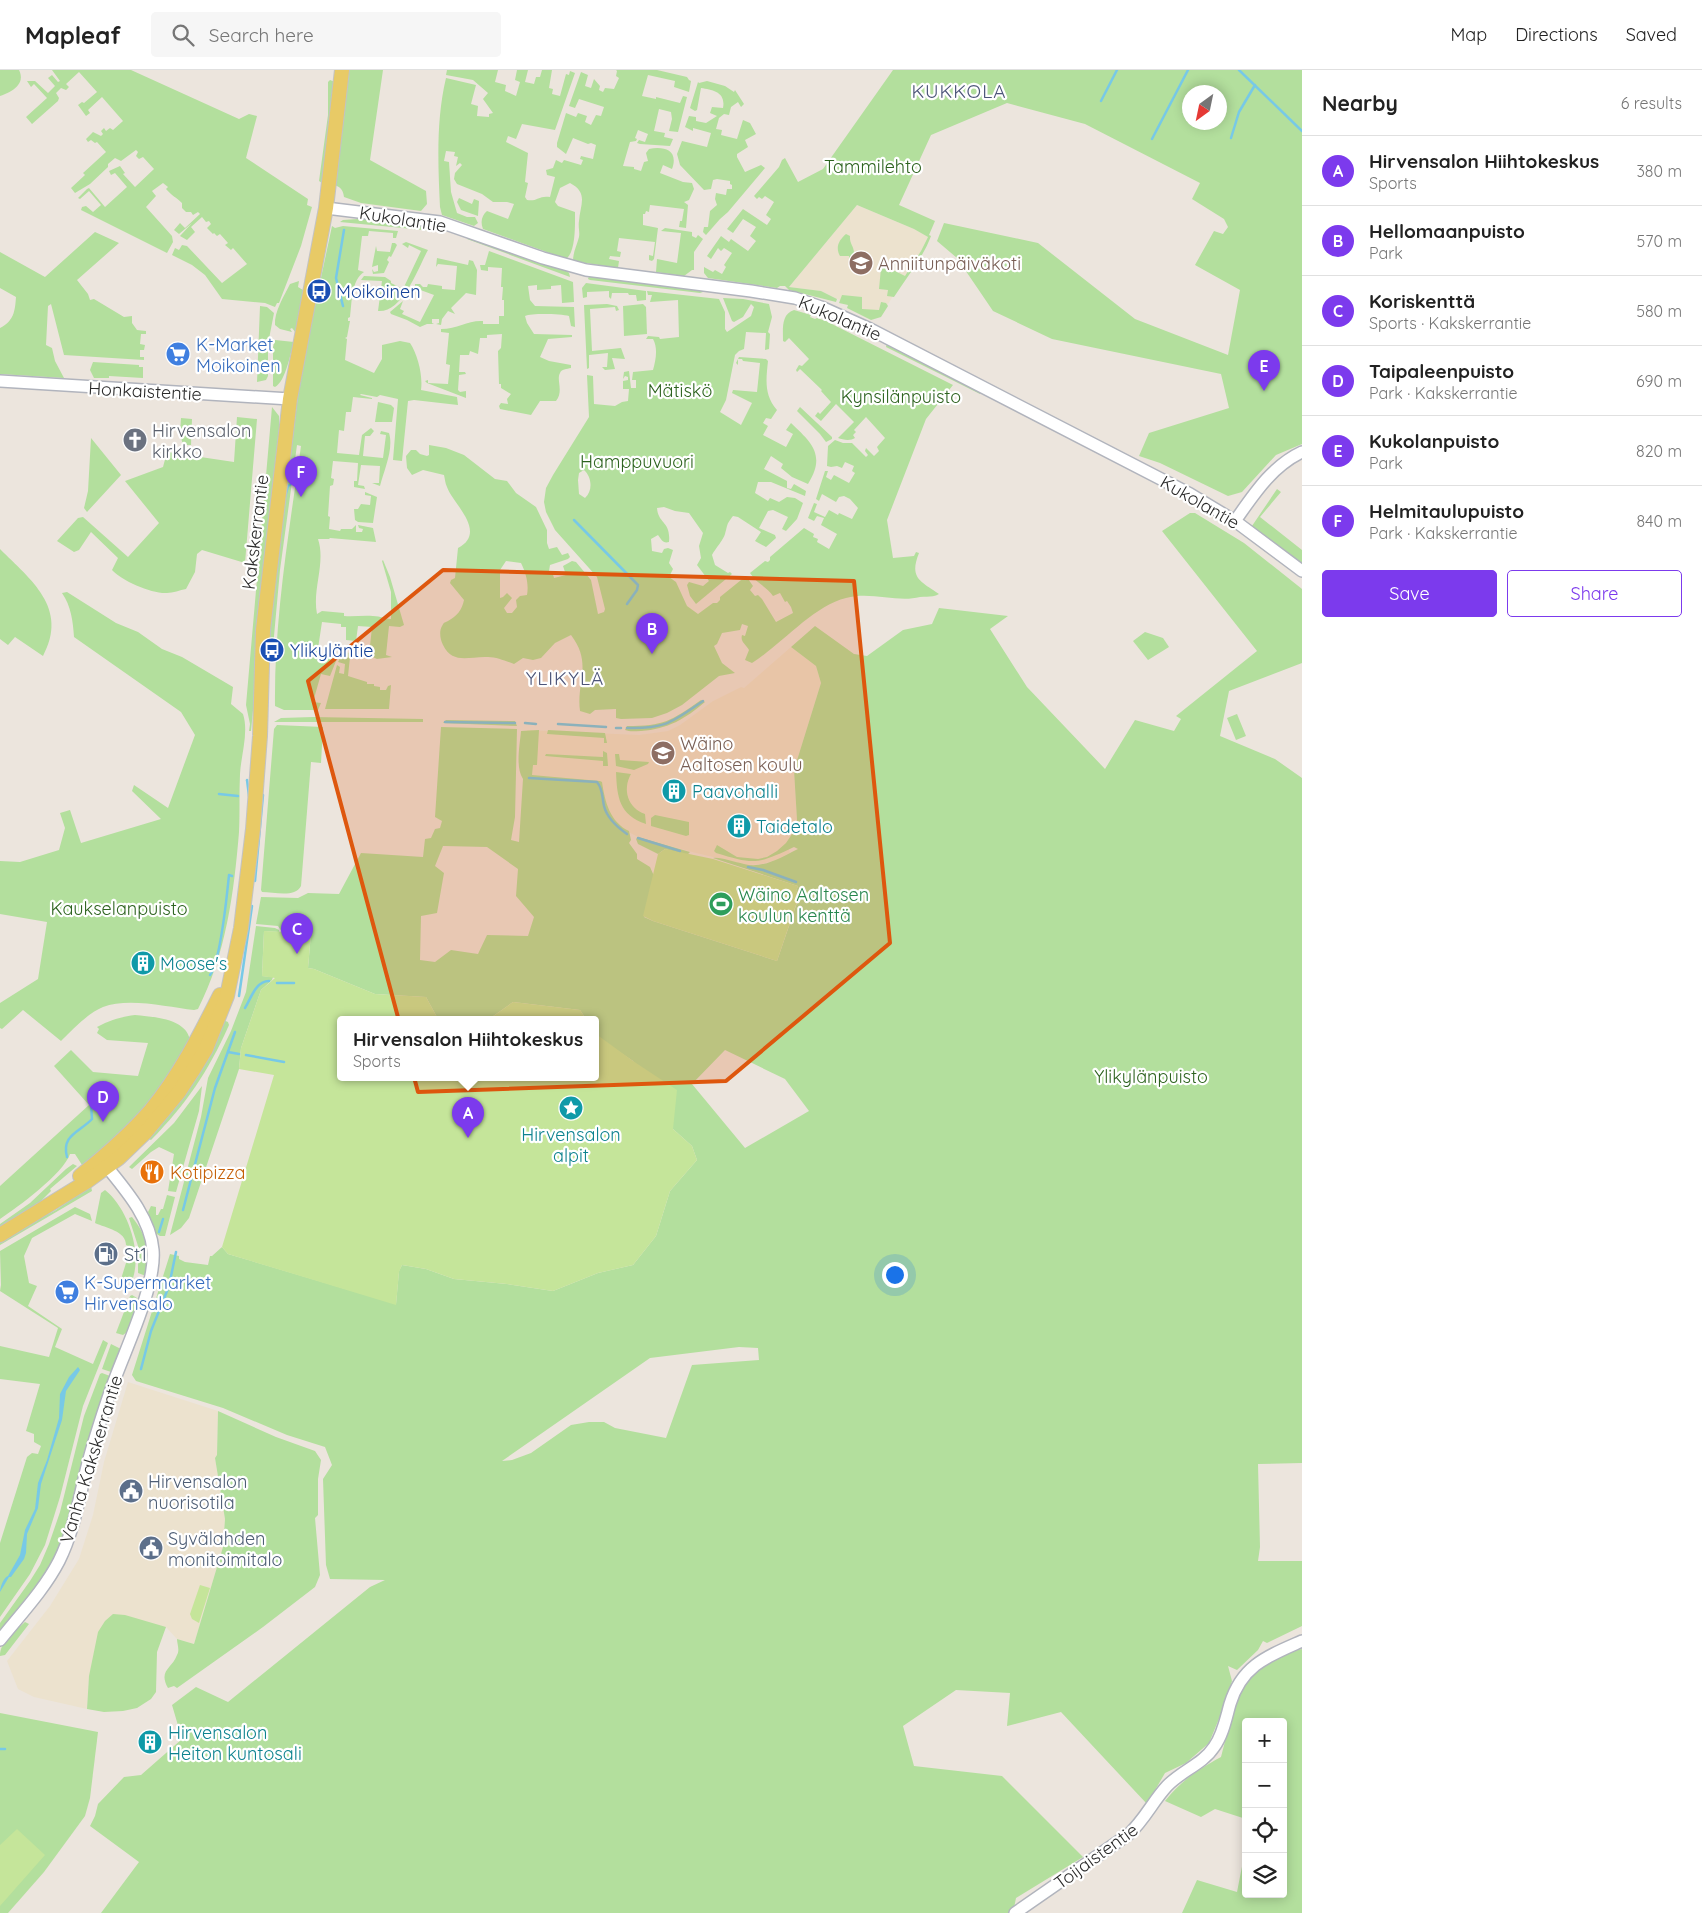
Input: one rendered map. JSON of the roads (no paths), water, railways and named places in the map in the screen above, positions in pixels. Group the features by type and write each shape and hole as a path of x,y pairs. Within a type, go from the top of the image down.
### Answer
{"main road":[{"name":"Kakskerrantie","path":"0,1235 44,1208 103,1162 146,1115 180,1071 232,972 241,928 253,828 260,736 263,630 290,398 326,208 342,70"}],"street":[{"name":"Kukolantie","path":"326,208 440,222 543,258 586,270 751,291 805,301 870,329 1183,490 1235,521 1302,570"},
{"name":"Honkaistentie","path":"0,382 290,398"},
{"path":"1235,521 1274,471 1302,452"},
{"name":"Vanha Kakskerrantie","path":"0,1640 43,1586 58,1563 66,1546 93,1444 137,1319 152,1270 152,1247 146,1224 137,1207 103,1162"},
{"name":"Toijaistentie","path":"1015,1913 1130,1834 1142,1822 1166,1787 1214,1747 1220,1736 1232,1696 1247,1672 1264,1658 1302,1641"}],"water":[{"path":"78,1367 80,1370 66,1391 62,1420 41,1484 38,1508 27,1534 24,1559 11,1577 9,1577 0,1592 1,1585 20,1555 25,1530 35,1509 38,1483 59,1418 60,1394 69,1377"}],"waterway":[{"path":"1101,101 1117,70"},
{"path":"1152,139 1188,70"},
{"path":"1239,70 1302,131"},
{"path":"1231,138 1239,112 1255,85"},
{"path":"343,306 336,278 344,230"},
{"path":"285,497 290,485"},
{"path":"574,520 638,585 637,590 627,604"},
{"path":"627,728 651,727 668,723 703,701"},
{"path":"445,722 515,723"},
{"path":"525,723 536,724"},
{"path":"558,724 606,727"},
{"path":"616,728 621,728"},
{"path":"529,778 597,782 607,814 627,834"},
{"path":"247,780 249,796"},
{"path":"219,794 238,796"},
{"path":"255,881 263,795"},
{"path":"638,838 680,851"},
{"path":"748,867 763,870 796,882"},
{"path":"210,975 214,968 220,943 229,875 232,876"},
{"path":"239,996 252,906"},
{"path":"245,1008 257,987 269,981"},
{"path":"277,983 294,983"},
{"path":"183,1210 215,1088 235,1032"},
{"path":"228,1052 239,1054"},
{"path":"246,1055 284,1062"},
{"path":"67,1157 66,1150 69,1139 92,1119 91,1105"},
{"path":"159,1232 163,1219"},
{"path":"141,1369 151,1331 169,1286 176,1252"},
{"path":"0,1749 5,1749"}],"place":[{"name":"Anniitunpäiväkoti","path":"861,263"},
{"name":"Moikoinen","path":"319,291"},
{"name":"K-Market Moikoinen","path":"178,354"},
{"name":"Kukolanpuisto","path":"1264,391"},
{"name":"Hirvensalon kirkko","path":"135,440"},
{"name":"Helmitaulupuisto","path":"301,497"},
{"name":"Ylikyläntie","path":"272,650"},
{"name":"Hellomaanpuisto","path":"652,654"},
{"name":"Wäino Aaltosen koulu","path":"663,753"},
{"name":"Paavohalli","path":"674,791"},
{"name":"Taidetalo","path":"739,826"},
{"name":"Wäino Aaltosen koulun kenttä","path":"721,904"},
{"name":"Koriskenttä","path":"297,954"},
{"name":"Moose's","path":"143,963"},
{"name":"Hirvensalon alpit","path":"571,1108"},
{"name":"Taipaleenpuisto","path":"103,1122"},
{"name":"Hirvensalon Hiihtokeskus","path":"468,1138"},
{"name":"Kotipizza","path":"152,1172"},
{"name":"St1","path":"106,1254"},
{"name":"K-Supermarket Hirvensalo","path":"67,1292"},
{"name":"Hirvensalon nuorisotila","path":"131,1491"},
{"name":"Syvälahden monitoimitalo","path":"151,1548"},
{"name":"Hirvensalon Heiton kuntosali","path":"150,1742"}],"district":[{"name":"KUKKOLA","path":"959,91"},
{"name":"YLIKYLÄ","path":"565,678"}],"park label":[{"name":"Tammilehto","path":"873,166"},
{"name":"Mätiskö","path":"680,390"},
{"name":"Kynsilänpuisto","path":"901,396"},
{"name":"Hamppuvuori","path":"637,461"},
{"name":"Kaukselanpuisto","path":"119,908"},
{"name":"Ylikylänpuisto","path":"1151,1076"}]}
